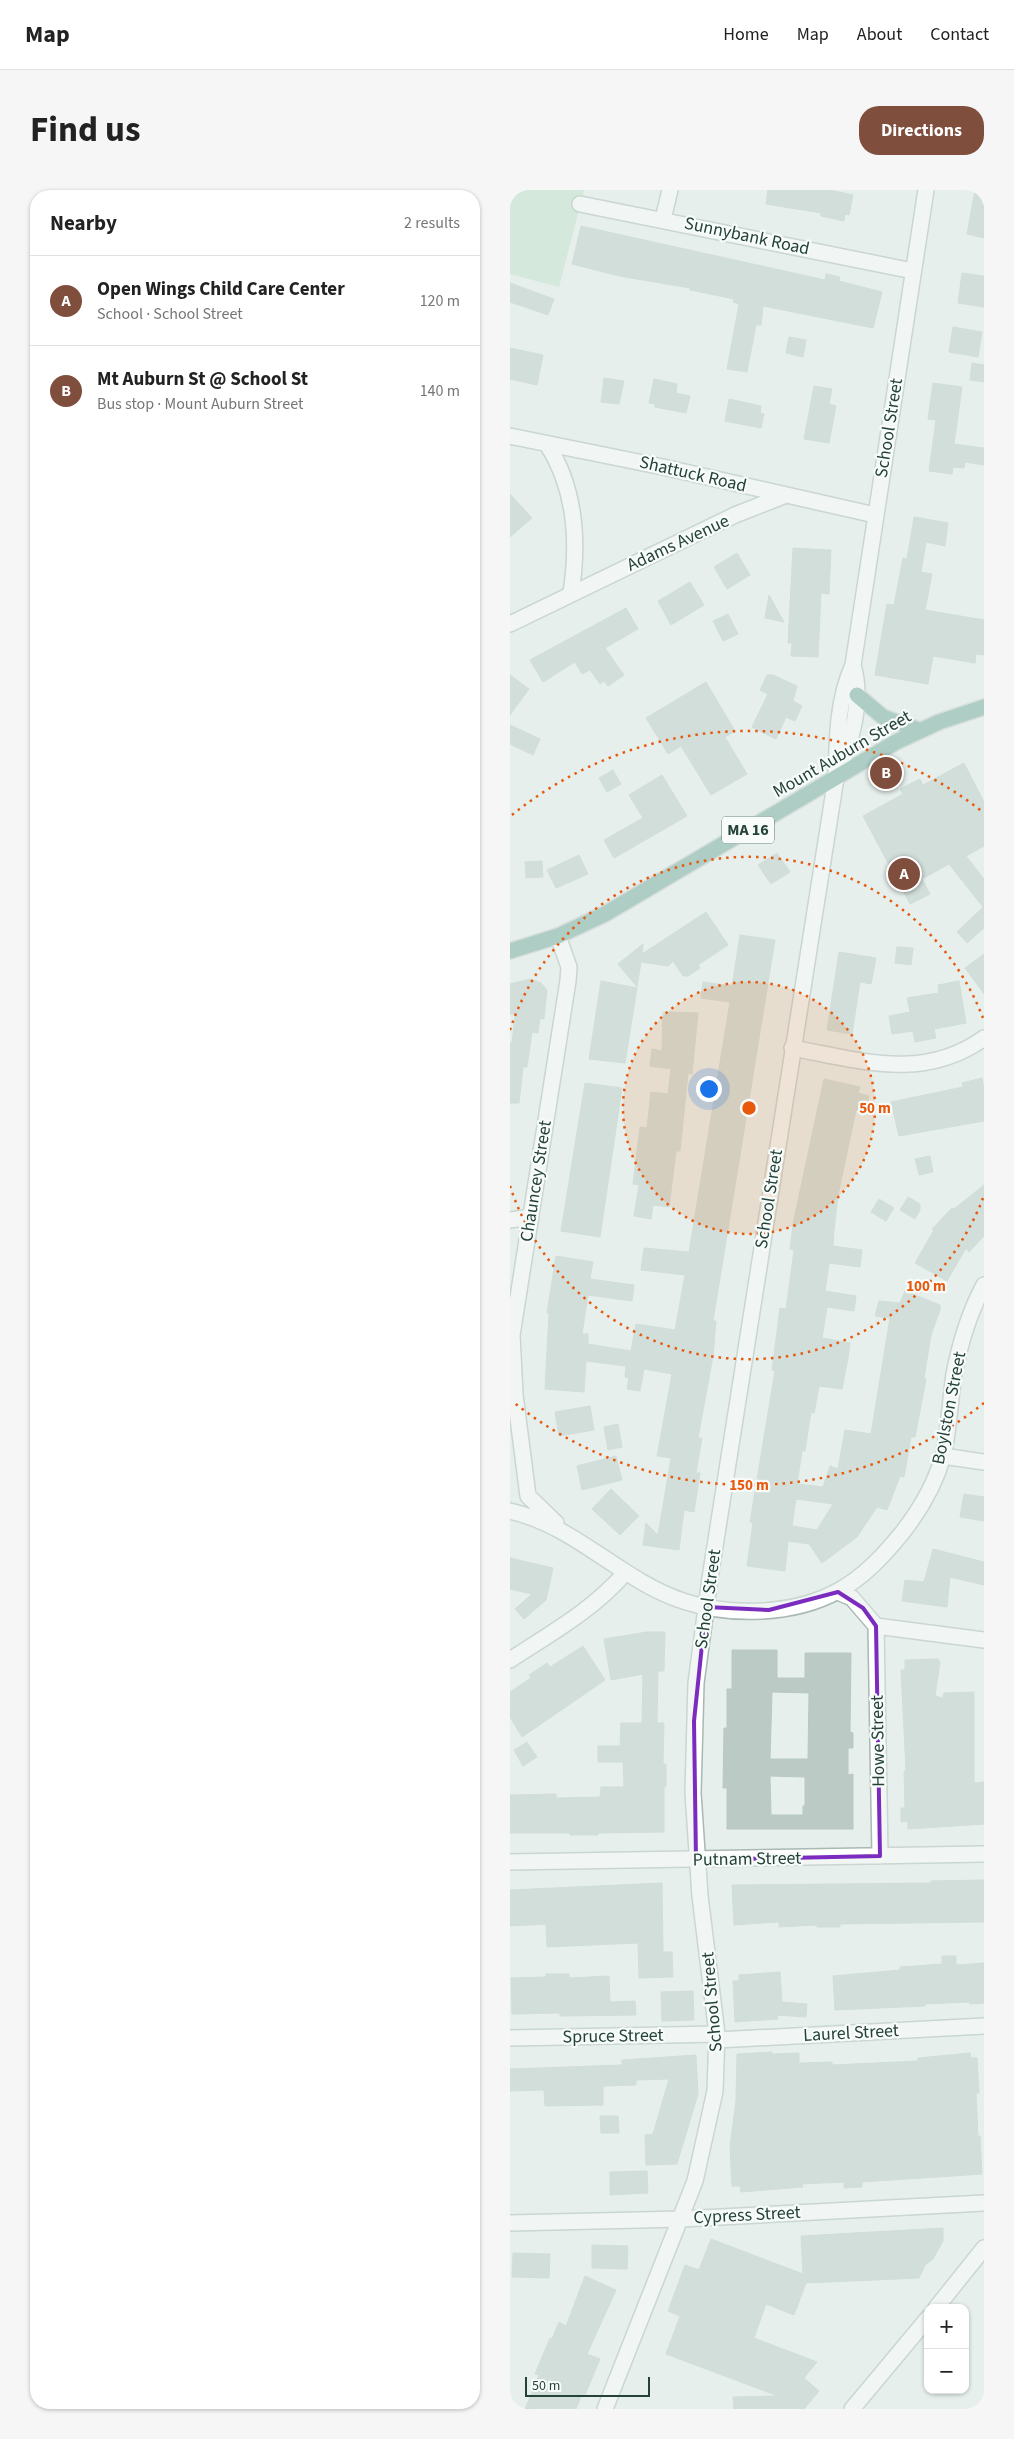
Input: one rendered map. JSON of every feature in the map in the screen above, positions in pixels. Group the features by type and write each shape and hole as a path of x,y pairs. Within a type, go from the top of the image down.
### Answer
{"main road":[{"path":"857,696 883,717 920,730"},
{"name":"Mount Auburn Street","path":"510,951 558,936 629,901 920,730 984,707"}],"street":[{"path":"663,219 670,190"},
{"name":"School Street","path":"605,2409 695,2181 715,2091 717,2037 696,1860 694,1827 694,1721 706,1607 792,1048 836,778 838,732 843,697 846,681 853,666 926,190"},
{"name":"Sunnybank Road","path":"580,204 663,219 913,271"},
{"name":"Shattuck Road","path":"510,436 875,515"},
{"path":"547,444 558,460 572,508 576,562 571,593"},
{"name":"Adams Avenue","path":"510,624 571,593 735,516 786,495"},
{"name":"School Street","path":"836,778 850,741 857,696 858,683 853,666"},
{"name":"Chauncey Street","path":"558,936 567,960 568,982 512,1335 521,1451 528,1496 566,1532"},
{"path":"792,1048 877,1064 918,1064 940,1060 959,1053 984,1038"},
{"path":"510,1220 531,1216"},
{"name":"Boylston Street","path":"510,1511 532,1517 566,1532 625,1574 664,1594 706,1607 748,1611 769,1610 808,1602 838,1592 859,1578 878,1561 924,1502 942,1456 960,1348 967,1323 984,1285"},
{"path":"942,1456 984,1462"},
{"path":"510,1660 588,1609 601,1599 625,1574"},
{"path":"838,1592 852,1598 876,1626 984,1640"},
{"name":"Howe Street","path":"876,1626 880,1856"},
{"name":"Putnam Street","path":"510,1862 984,1854"},
{"name":"Laurel Street","path":"717,2037 984,2026"},
{"name":"Spruce Street","path":"510,2038 717,2037"},
{"name":"Cypress Street","path":"510,2223 682,2218 984,2203"},
{"path":"939,2304 984,2248"},
{"path":"852,2409 924,2323"}],"highlighted area":[{"path":"838,1592 863,1608 876,1626 880,1856 696,1860 694,1721 706,1607 769,1610"}],"green space":[{"path":"510,190 584,190 559,287 510,274"}],"building":[{"path":"768,190 830,190 853,195 849,215 845,214 844,221 821,216 821,213 766,204"},
{"path":"975,190 984,190 984,238 967,234"},
{"path":"581,226 825,280 826,274 840,277 839,281 882,292 873,328 763,306 761,325 756,325 747,372 727,369 739,304 733,302 734,299 690,290 690,288 619,276 572,264"},
{"path":"962,273 984,276 984,307 958,303"},
{"path":"510,283 554,299 548,315 510,302"},
{"path":"953,327 982,332 978,357 949,352"},
{"path":"789,337 806,340 803,357 786,353"},
{"path":"510,348 543,355 537,385 510,379"},
{"path":"972,363 984,365 984,382 970,380"},
{"path":"604,378 624,381 619,404 601,402"},
{"path":"654,379 677,384 676,393 690,396 686,413 655,407 655,404 649,403"},
{"path":"933,383 962,387 954,444 984,448 984,465 965,462 964,468 953,467 952,474 929,471 936,420 928,419"},
{"path":"814,386 832,389 829,404 836,406 829,443 804,439"},
{"path":"729,399 761,406 760,413 764,414 761,428 725,421"},
{"path":"510,494 532,518 510,537"},
{"path":"914,517 948,523 945,546 926,542 921,572 932,574 925,610 984,620 984,655 976,654 975,663 933,656 928,684 875,675 887,604 894,605 903,558 907,559"},
{"path":"793,548 831,550 829,594 821,593 818,657 791,656 792,643 788,643"},
{"path":"737,553 750,575 727,589 714,567"},
{"path":"690,582 704,605 671,625 658,601"},
{"path":"769,595 784,622 765,618"},
{"path":"626,608 638,629 605,648 624,675 608,686 604,681 600,684 590,670 582,674 575,662 543,682 530,660"},
{"path":"728,614 738,634 723,641 713,621"},
{"path":"510,675 529,689 510,715"},
{"path":"767,675 773,675 797,686 793,701 802,706 795,721 786,717 776,739 752,727 768,694 760,690"},
{"path":"706,682 735,731 725,737 747,774 711,795 681,746 668,754 646,718"},
{"path":"510,725 540,739 533,755 510,744"},
{"path":"964,763 984,802 984,846 966,856 984,879 984,928 967,943 957,932 983,907 949,864 922,879 930,894 910,904 863,816 903,794 900,789 920,779 923,785"},
{"path":"613,770 621,784 607,792 599,778"},
{"path":"662,775 687,816 614,858 604,840 643,818 629,795"},
{"path":"777,853 790,872 771,884 758,865"},
{"path":"579,855 588,874 556,888 547,870"},
{"path":"542,861 543,877 526,878 525,862"},
{"path":"706,912 728,945 698,965 700,968 688,976 683,976 673,961 668,966 641,962 637,987 618,964 643,944 642,954"},
{"path":"740,935 775,940 713,1321 716,1321 713,1356 698,1438 702,1438 696,1473 700,1473 694,1512 684,1510 679,1550 643,1545 646,1523 658,1535 671,1458 657,1456 672,1374 644,1369 640,1391 627,1389 629,1378 625,1377 626,1366 586,1361 584,1392 545,1389 549,1313 547,1313 556,1256 593,1262 590,1279 634,1285 632,1301 588,1295 582,1334 588,1334 588,1344 631,1351 636,1324 675,1330 685,1275 641,1270 644,1248 689,1252 730,1002 701,998 703,982 732,986"},
{"path":"897,947 913,948 911,965 895,963"},
{"path":"839,952 876,958 871,984 860,982 852,1034 827,1030"},
{"path":"984,954 984,994 965,968"},
{"path":"530,979 541,983 547,990 544,1019 540,1018 538,1033 532,1032 527,1067 523,1067 519,1103 510,1103 510,1043 512,1043 515,1015 510,1014 510,984"},
{"path":"601,981 637,988 625,1063 589,1059"},
{"path":"959,981 966,1023 934,1029 936,1038 915,1042 913,1031 892,1034 889,1016 910,1012 907,998 939,993 938,985"},
{"path":"663,1012 698,1013 692,1074 688,1073 680,1151 676,1151 669,1207 653,1205 651,1219 634,1216 639,1185 633,1184 640,1127 647,1128 651,1092 668,1094 671,1069 650,1066 652,1049 662,1051"},
{"path":"982,1078 984,1088 984,1121 899,1136 891,1102 963,1087 962,1083"},
{"path":"824,1079 860,1087 858,1093 869,1096 865,1112 856,1110 838,1195 833,1246 862,1250 860,1267 829,1263 825,1291 856,1296 854,1311 827,1307 822,1338 850,1343 848,1358 842,1389 819,1386 814,1413 811,1412 805,1451 802,1451 797,1484 823,1487 830,1466 838,1469 845,1430 871,1434 890,1318 875,1316 879,1301 900,1303 905,1291 940,1305 940,1310 931,1335 924,1378 926,1379 915,1437 911,1437 904,1477 900,1476 887,1510 877,1507 857,1537 822,1563 809,1544 788,1541 785,1571 747,1566 753,1523 750,1522 775,1371 772,1370 780,1308 786,1309 794,1250 790,1249 793,1224","holes":["796,1499 833,1504 817,1530 792,1526"]},
{"path":"585,1083 622,1088 600,1237 561,1231"},
{"path":"930,1156 933,1172 919,1175 915,1159"},
{"path":"984,1185 984,1236 969,1252 966,1248 947,1281 915,1263 934,1230 932,1229 952,1208 954,1209"},
{"path":"908,1197 920,1204 920,1210 915,1219 900,1210"},
{"path":"879,1199 894,1208 886,1221 871,1212"},
{"path":"590,1406 594,1430 559,1436 555,1412"},
{"path":"618,1424 622,1447 608,1450 604,1427"},
{"path":"616,1456 622,1480 582,1490 577,1466"},
{"path":"611,1489 639,1516 620,1535 592,1509"},
{"path":"964,1494 984,1497 984,1521 960,1517"},
{"path":"933,1549 984,1562 984,1585 950,1577 947,1607 902,1601 905,1580 924,1582"},
{"path":"510,1558 553,1568 546,1600 524,1619 515,1609 532,1594 510,1589"},
{"path":"647,1632 665,1632 664,1671 658,1671 657,1723 664,1723 663,1764 666,1764 666,1786 664,1787 664,1832 598,1833 598,1835 510,1833 510,1795 556,1794 556,1798 600,1797 601,1787 624,1787 623,1762 598,1762 598,1746 620,1746 621,1723 642,1723 643,1674 611,1680 604,1639"},
{"path":"583,1646 605,1680 522,1737 510,1717 510,1692 531,1678 529,1675 547,1663 550,1667"},
{"path":"732,1650 777,1650 777,1678 805,1678 805,1653 851,1653 850,1732 853,1733 853,1748 848,1748 848,1775 853,1774 853,1829 727,1829 727,1788 723,1788 724,1728 727,1728 727,1689 732,1689","holes":["772,1692 809,1693 808,1759 770,1759","770,1776 805,1777 805,1806 803,1806 803,1815 771,1815"]},
{"path":"938,1659 940,1662 935,1696 943,1698 944,1693 974,1692 974,1783 984,1782 984,1824 908,1829 908,1821 901,1822 901,1808 905,1808 904,1771 906,1771 901,1670 905,1670 905,1660"},
{"path":"527,1742 537,1757 523,1766 514,1750"},
{"path":"984,1880 984,1922 840,1924 840,1927 817,1927 817,1925 779,1927 779,1922 734,1925 732,1885 931,1883 931,1881"},
{"path":"662,1883 663,1952 672,1952 673,1977 639,1978 638,1943 547,1947 546,1924 510,1926 510,1890"},
{"path":"942,1956 956,1956 956,1965 984,1963 984,2003 925,2004 925,2006 835,2010 833,1976 900,1970 900,1967 942,1964"},
{"path":"780,1972 782,2002 807,2004 806,2017 777,2015 778,2019 735,2022 733,1981 739,1981 739,1975"},
{"path":"546,1974 569,1974 569,1978 609,1976 610,2002 635,2001 636,2015 560,2016 560,2013 512,2014 511,1978 546,1977"},
{"path":"693,1991 694,2020 662,2021 661,1992"},
{"path":"772,2052 772,2054 799,2053 799,2063 832,2062 832,2065 918,2061 918,2058 970,2053 971,2058 977,2058 979,2093 976,2093 982,2174 862,2182 862,2187 844,2188 844,2182 802,2184 803,2187 741,2192 740,2186 732,2186 730,2146 736,2101 737,2054"},
{"path":"696,2055 698,2094 677,2164 646,2165 645,2135 653,2134 669,2079 636,2080 636,2085 603,2086 603,2105 545,2106 544,2090 510,2091 510,2069 622,2065 622,2060"},
{"path":"600,2116 618,2116 619,2133 601,2133"},
{"path":"647,2171 648,2193 610,2195 610,2172"},
{"path":"943,2228 943,2241 933,2259 925,2265 919,2278 806,2283 794,2315 766,2304 754,2338 817,2362 804,2378 819,2391 804,2409 734,2409 733,2397 778,2396 666,2354 680,2316 668,2311 685,2265 699,2270 711,2239 803,2274 801,2236"},
{"path":"592,2245 628,2246 627,2269 592,2268"},
{"path":"513,2253 550,2254 549,2278 512,2277"},
{"path":"585,2276 616,2290 587,2354 600,2359 585,2395 582,2394 576,2409 525,2409 539,2375 535,2374 550,2338 552,2339 559,2322 566,2326"}],"place":[{"name":"Mt Auburn St @ School St","path":"886,773"},
{"name":"Open Wings Child Care Center","path":"904,874"}]}
